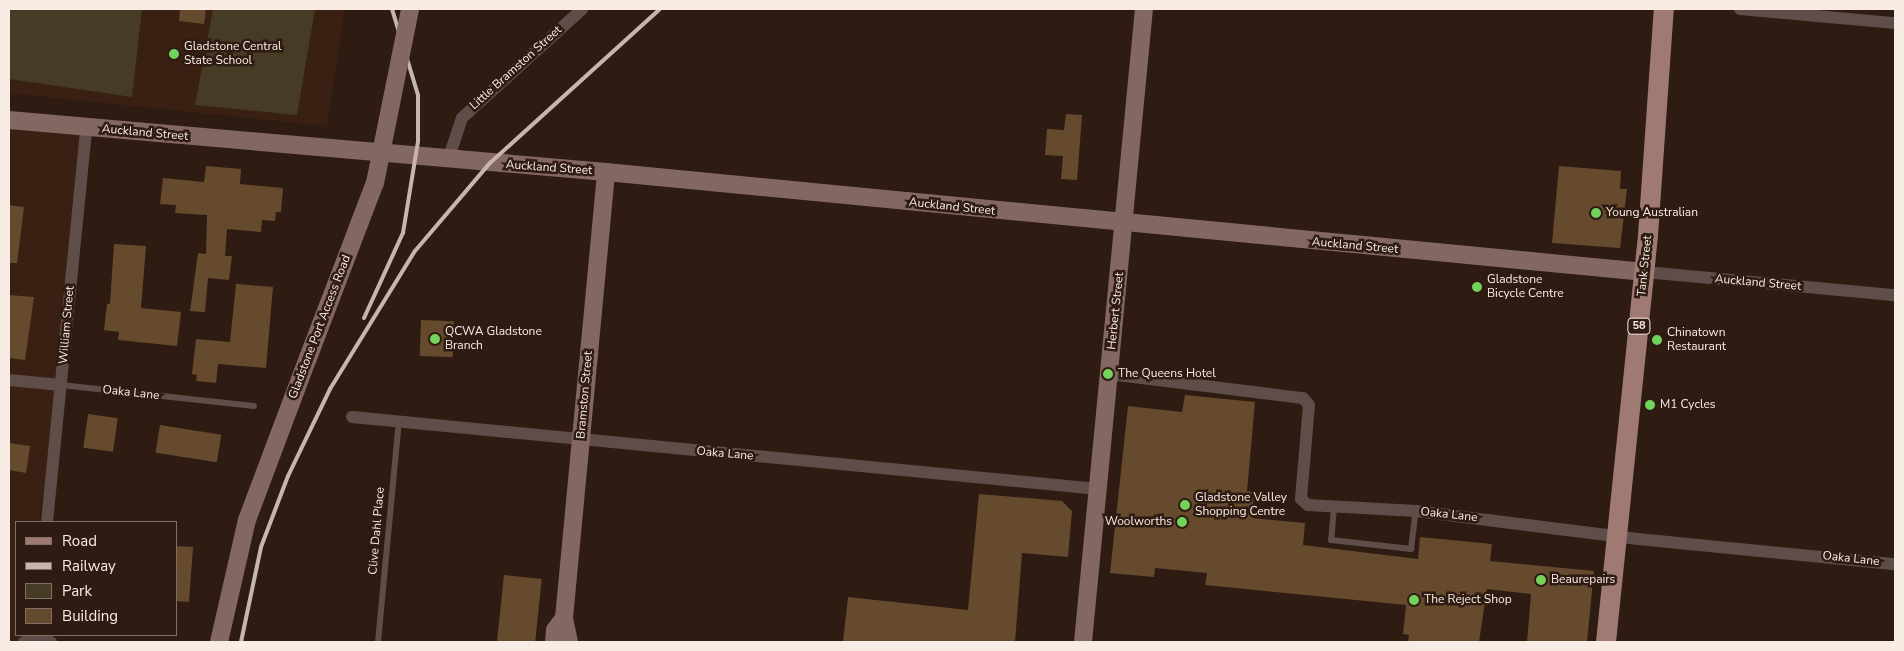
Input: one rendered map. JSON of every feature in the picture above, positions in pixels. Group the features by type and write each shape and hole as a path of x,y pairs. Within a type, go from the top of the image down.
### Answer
{"main road":[{"name":"Tank Street","path":"1606,642 1645,272 1664,9"}],"street":[{"name":"Gladstone Port Access Road","path":"219,642 247,520 375,182 410,9"},
{"name":"Little Bramston Street","path":"448,160 462,118 582,9"},
{"name":"Herbert Street","path":"1083,642 1108,374 1125,224 1144,9"},
{"path":"1740,9 1895,23"},
{"name":"Auckland Street","path":"9,120 448,160 606,172 1125,224 1895,295"},
{"name":"William Street","path":"47,521 86,128"},
{"name":"Bramston Street","path":"569,642 564,618 606,172"},
{"name":"Oaka Lane","path":"1108,374 1303,398 1309,406 1301,499 1308,505 1422,512 1895,564"},
{"name":"Oaka Lane","path":"9,380 61,386"},
{"name":"Oaka Lane","path":"352,417 564,435 580,440 1098,489"},
{"name":"Bramston Street","path":"554,642 555,630 564,618"},
{"path":"24,642 37,636 51,642"}],"lane":[{"name":"Oaka Lane","path":"61,386 254,406"},
{"name":"Clive Dahl Place","path":"378,642 399,421"},
{"path":"1334,508 1331,540 1411,549 1422,512"}],"shaded area":[{"name":"Gladstone Central State School","path":"9,9 345,9 327,126 9,93"},
{"path":"9,120 86,128 61,385 39,521 15,521 15,636 22,636 20,642 9,642"}],"green space":[{"path":"9,9 142,9 132,97 9,79"},
{"path":"213,9 315,9 297,115 195,105"}],"building":[{"path":"180,9 206,9 204,24 179,21"},
{"path":"1066,114 1082,115 1077,180 1061,179 1063,156 1045,155 1047,129 1064,130"},
{"path":"206,166 241,169 240,184 283,188 281,212 276,212 275,221 262,220 261,232 227,229 225,256 232,256 229,280 208,278 205,312 190,311 198,253 206,254 207,215 175,213 176,205 160,204 163,178 204,182"},
{"path":"1559,166 1621,171 1620,189 1627,189 1620,248 1552,243"},
{"path":"9,205 24,207 17,263 9,263"},
{"path":"114,244 146,246 141,308 181,312 177,346 118,340 119,332 104,330 107,304 110,304"},
{"path":"236,284 273,287 266,368 218,364 216,383 196,381 197,375 192,374 196,339 230,342"},
{"path":"9,295 34,297 25,360 9,358"},
{"path":"421,320 454,321 453,357 420,356"},
{"name":"Gladstone Valley Shopping Centre","path":"1185,395 1255,402 1247,491 1254,492 1252,518 1305,523 1303,545 1418,559 1420,537 1492,544 1490,561 1594,571 1587,642 1527,642 1531,594 1487,589 1479,642 1408,642 1409,635 1403,634 1406,605 1205,585 1207,573 1155,568 1154,577 1110,573 1128,406 1182,412"},
{"path":"88,414 118,418 113,452 83,448"},
{"path":"160,425 221,435 217,462 156,453"},
{"path":"9,443 30,446 26,473 9,470"},
{"path":"979,494 1062,501 1072,511 1068,557 1022,553 1015,642 843,642 848,597 968,610"},
{"path":"178,546 193,547 189,602 178,601"},
{"path":"504,575 542,579 535,642 497,642"}],"railway":[{"path":"364,318 403,233 418,141 418,95 392,9"},
{"path":"241,642 261,547 288,476 330,389 415,251 490,163 660,9"}],"place":[{"name":"Gladstone Central State School","path":"174,54"},
{"name":"Young Australian","path":"1596,213"},
{"name":"Gladstone Bicycle Centre","path":"1477,287"},
{"name":"QCWA Gladstone Branch","path":"435,339"},
{"name":"Chinatown Restaurant","path":"1657,340"},
{"name":"The Queens Hotel","path":"1108,374"},
{"name":"M1 Cycles","path":"1650,405"},
{"name":"Gladstone Valley Shopping Centre","path":"1185,505"},
{"name":"Woolworths","path":"1182,522"},
{"name":"Beaurepairs","path":"1541,580"},
{"name":"The Reject Shop","path":"1414,600"}]}
